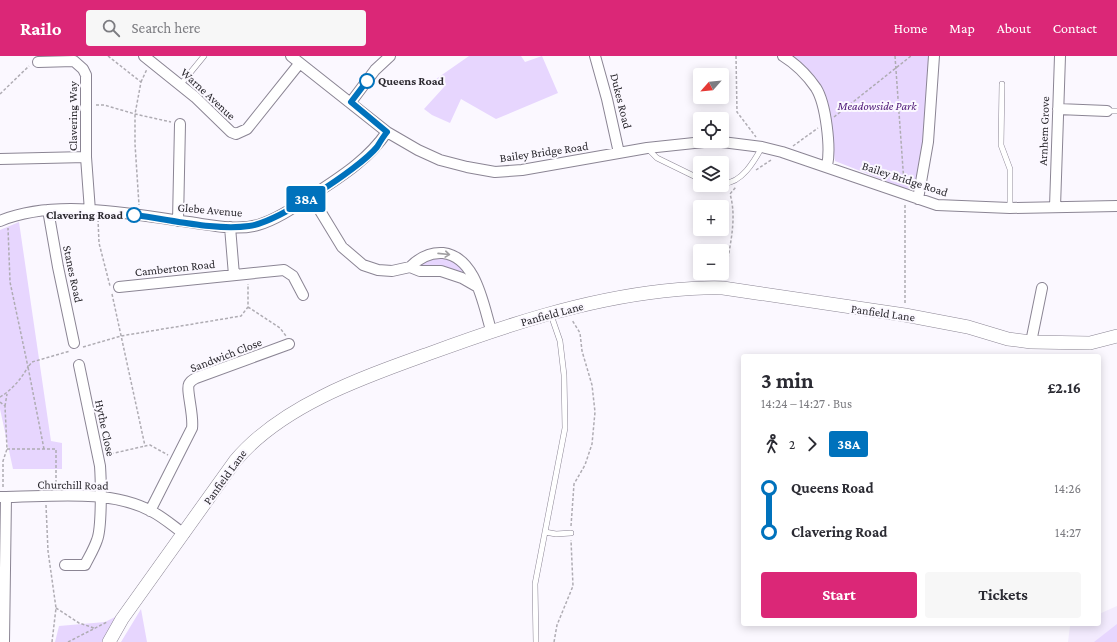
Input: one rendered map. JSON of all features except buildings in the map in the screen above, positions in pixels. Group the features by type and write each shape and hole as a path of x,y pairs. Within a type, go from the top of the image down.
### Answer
{"street":[{"name":"Warne Avenue","path":"144,56 181,84 231,132 241,133 247,130 299,64"},
{"name":"Bailey Bridge Road","path":"291,56 299,64 351,102 387,132 418,150 440,160 467,167 495,172 522,170 647,148 693,143"},
{"path":"351,102 375,70 390,56"},
{"name":"Dukes Road","path":"595,56 607,99 619,153"},
{"path":"783,56 795,64 816,89 828,132 830,155 827,166"},
{"path":"918,200 928,142 934,56"},
{"name":"Arnhem Grove","path":"1055,208 1060,56"},
{"name":"Clavering Way","path":"35,63 74,61 86,75 86,157 94,211"},
{"path":"1058,109 1112,111"},
{"path":"178,221 180,124"},
{"name":"Glebe Avenue","path":"4,219 31,211 67,209 230,227 259,225 311,196 348,172 376,147 387,132"},
{"name":"Bailey Bridge Road","path":"729,143 762,147 827,166 918,200 938,205 956,207 1010,208 1117,206"},
{"path":"0,158 86,157"},
{"path":"311,196 342,247 355,260 363,265 378,270 392,271 410,267 420,270 441,271 476,286"},
{"name":"Stanes Road","path":"48,210 58,267 75,346"},
{"name":"Camberton Road","path":"230,227 234,275"},
{"path":"410,267 418,259 433,253 451,255 468,266 491,330"},
{"name":"Camberton Road","path":"113,289 284,270 293,276 303,295"},
{"name":"Panfield Lane","path":"109,642 122,619 248,445 283,419 354,382 491,330 624,296 706,287 723,288 905,315 968,327 1008,339 1031,342 1090,342 1117,336"},
{"path":"1031,342 1042,288"},
{"name":"Sandwich Close","path":"150,511 176,460 193,422 188,389 189,383 196,378 289,344"},
{"name":"Hythe Close","path":"65,565 84,565 98,539 102,482 79,364"},
{"name":"Churchill Road","path":"3,497 100,496 118,499 150,511 184,534"},
{"path":"3,497 4,642"}],"lane":[{"path":"181,84 204,56"},
{"path":"1002,84 1001,145 1010,169 1010,208"},
{"path":"729,183 742,175 752,165 762,147"},
{"path":"647,148 657,158 693,176"},
{"path":"536,642 535,584 565,428 564,375 560,341 551,314"},
{"path":"545,532 556,534 571,533"}],"path":[{"path":"108,56 141,82"},
{"path":"736,56 737,112 751,128 762,147"},
{"path":"0,94 35,63"},
{"path":"139,216 135,114 141,82 146,71 153,63"},
{"path":"86,106 104,104 135,114 180,124"},
{"path":"94,211 98,242 113,289 121,336 145,446"},
{"path":"4,219 10,282 44,449"},
{"path":"0,397 7,393 18,382 32,362 75,346 121,336 241,316 248,307 248,274"},
{"path":"248,307 280,328 285,334 289,344"},
{"path":"554,642 557,625 573,586 571,533 574,484 585,465 592,444 595,412 592,385 582,351 580,334 567,310"},
{"path":"3,497 3,461 8,449 5,406 7,393"},
{"path":"0,402 5,406"},
{"path":"98,456 150,445 176,460"},
{"path":"8,449 56,449 56,488 67,496"},
{"path":"45,497 48,551 56,608 52,642"},
{"path":"56,608 79,623 94,628"},
{"path":"68,642 118,616 122,619"}],"shaded area":[{"path":"1117,606 1117,642 1068,642 1070,626 1101,626 1101,613"}],"green space":[{"path":"469,56 521,56 525,62 542,56 558,93 496,119 461,99 450,123 432,115 424,109 444,87 436,79"},
{"name":"Meadowside Park","path":"788,56 930,56 925,143 919,175 914,187 906,189 835,161 828,111"},
{"path":"19,222 51,441 62,443 62,469 13,469 0,409 0,230"},
{"path":"426,258 451,258 468,275 421,267 420,262"},
{"path":"141,609 147,642 121,642"},
{"path":"123,613 107,642 55,642 59,626 105,622"},
{"path":"1117,624 1117,642 1094,642"}],"bus line":[{"name":"38A","path":"134,215 230,227 248,227 259,225 298,204 348,172 376,147 387,132 351,102 367,81"}],"place":[{"name":"Queens Road","path":"367,81"},
{"name":"Clavering Road","path":"134,215"}]}
